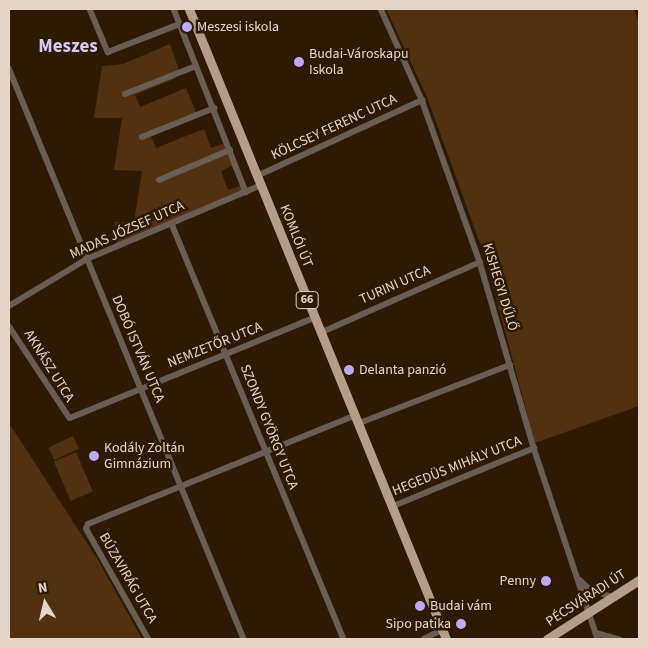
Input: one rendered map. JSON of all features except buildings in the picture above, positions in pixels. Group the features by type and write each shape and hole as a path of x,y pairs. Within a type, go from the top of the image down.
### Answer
{"main road":[{"name":"KOMLÓI ÚT","path":"189,9 355,420 446,639"},
{"name":"PÉCSVÁRADI ÚT","path":"547,639 639,580"}],"street":[{"path":"91,9 108,52 180,24"},
{"path":"174,9 246,192"},
{"name":"KISHEGYI DŰLŐ","path":"381,9 422,100 480,262 534,448 598,639"},
{"path":"126,94 196,66"},
{"name":"DOBÓ ISTVÁN UTCA","path":"9,68 244,639"},
{"name":"KÖLCSEY FERENC UTCA","path":"256,176 422,100"},
{"path":"142,138 214,108"},
{"path":"159,180 230,150"},
{"name":"MADAS JÓZSEF UTCA","path":"9,306 87,259 261,186"},
{"name":"SZONDY GYÖRGY UTCA","path":"172,224 344,639"},
{"name":"TURINI UTCA","path":"320,333 480,262"},
{"name":"NEMZETŐR UTCA","path":"70,418 314,318"},
{"name":"AKNÁSZ UTCA","path":"9,326 70,418"},
{"path":"181,485 266,452 510,365"},
{"name":"HEGEDÜS MIHÁLY UTCA","path":"391,507 534,448"},
{"name":"BÚZAVIRÁG UTCA","path":"148,639 86,529 95,519 181,485"},
{"path":"578,579 592,591 613,597"},
{"path":"424,639 442,630"},
{"path":"596,633 618,639"}],"shaded area":[{"path":"386,9 634,9 639,23 639,406 535,443 485,257 427,97"},
{"path":"170,44 180,73 174,79 135,95 140,107 186,88 197,115 151,136 156,148 204,129 211,148 223,144 232,166 221,171 228,190 244,185 246,192 116,247 115,222 134,222 142,171 114,170 122,118 94,118 102,66 123,64"},
{"path":"9,423 98,560 142,639 9,639"},
{"path":"73,436 79,449 54,460 49,447"},
{"path":"76,452 93,492 71,501 54,461"}],"place":[{"name":"Meszesi iskola","path":"187,27"},
{"name":"Budai-Városkapu Iskola","path":"299,62"},
{"name":"Delanta panzió","path":"349,370"},
{"name":"Kodály Zoltán Gimnázium","path":"94,456"},
{"name":"Penny","path":"546,581"},
{"name":"Budai vám","path":"420,606"},
{"name":"Sipo patika","path":"461,624"}],"district":[{"name":"Meszes","path":"68,47"}]}
